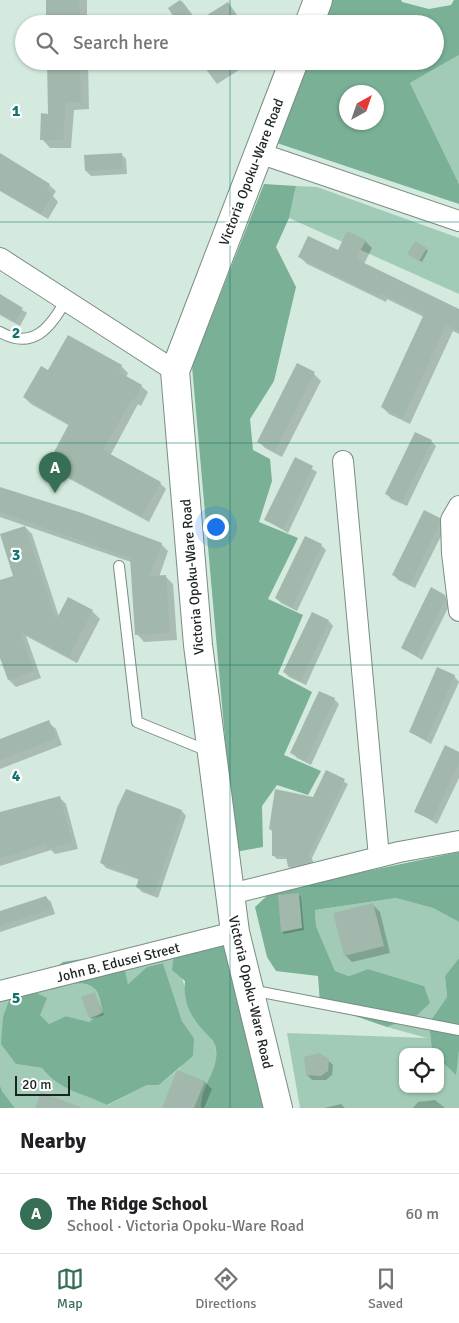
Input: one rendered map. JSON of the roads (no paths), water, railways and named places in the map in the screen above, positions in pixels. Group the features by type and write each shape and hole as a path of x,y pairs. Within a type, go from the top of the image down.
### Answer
{"main road":[{"path":"312,15 318,0"},
{"name":"Victoria Opoku-Ware Road","path":"278,1108 235,932 232,894 198,645 174,371 290,70"}],"street":[{"path":"258,153 459,222"},
{"path":"0,258 174,371"},
{"path":"343,461 379,857"},
{"path":"459,506 451,520 452,552 459,611"},
{"path":"232,894 379,857 459,841"},
{"name":"John B. Edusei Street","path":"3,985 235,932"}],"lane":[{"path":"0,332 10,338 23,339 44,332 55,320 66,300"},
{"path":"119,566 137,722 212,752"},
{"path":"249,990 459,1030"}],"place":[{"name":"The Ridge School","path":"55,493"}]}
